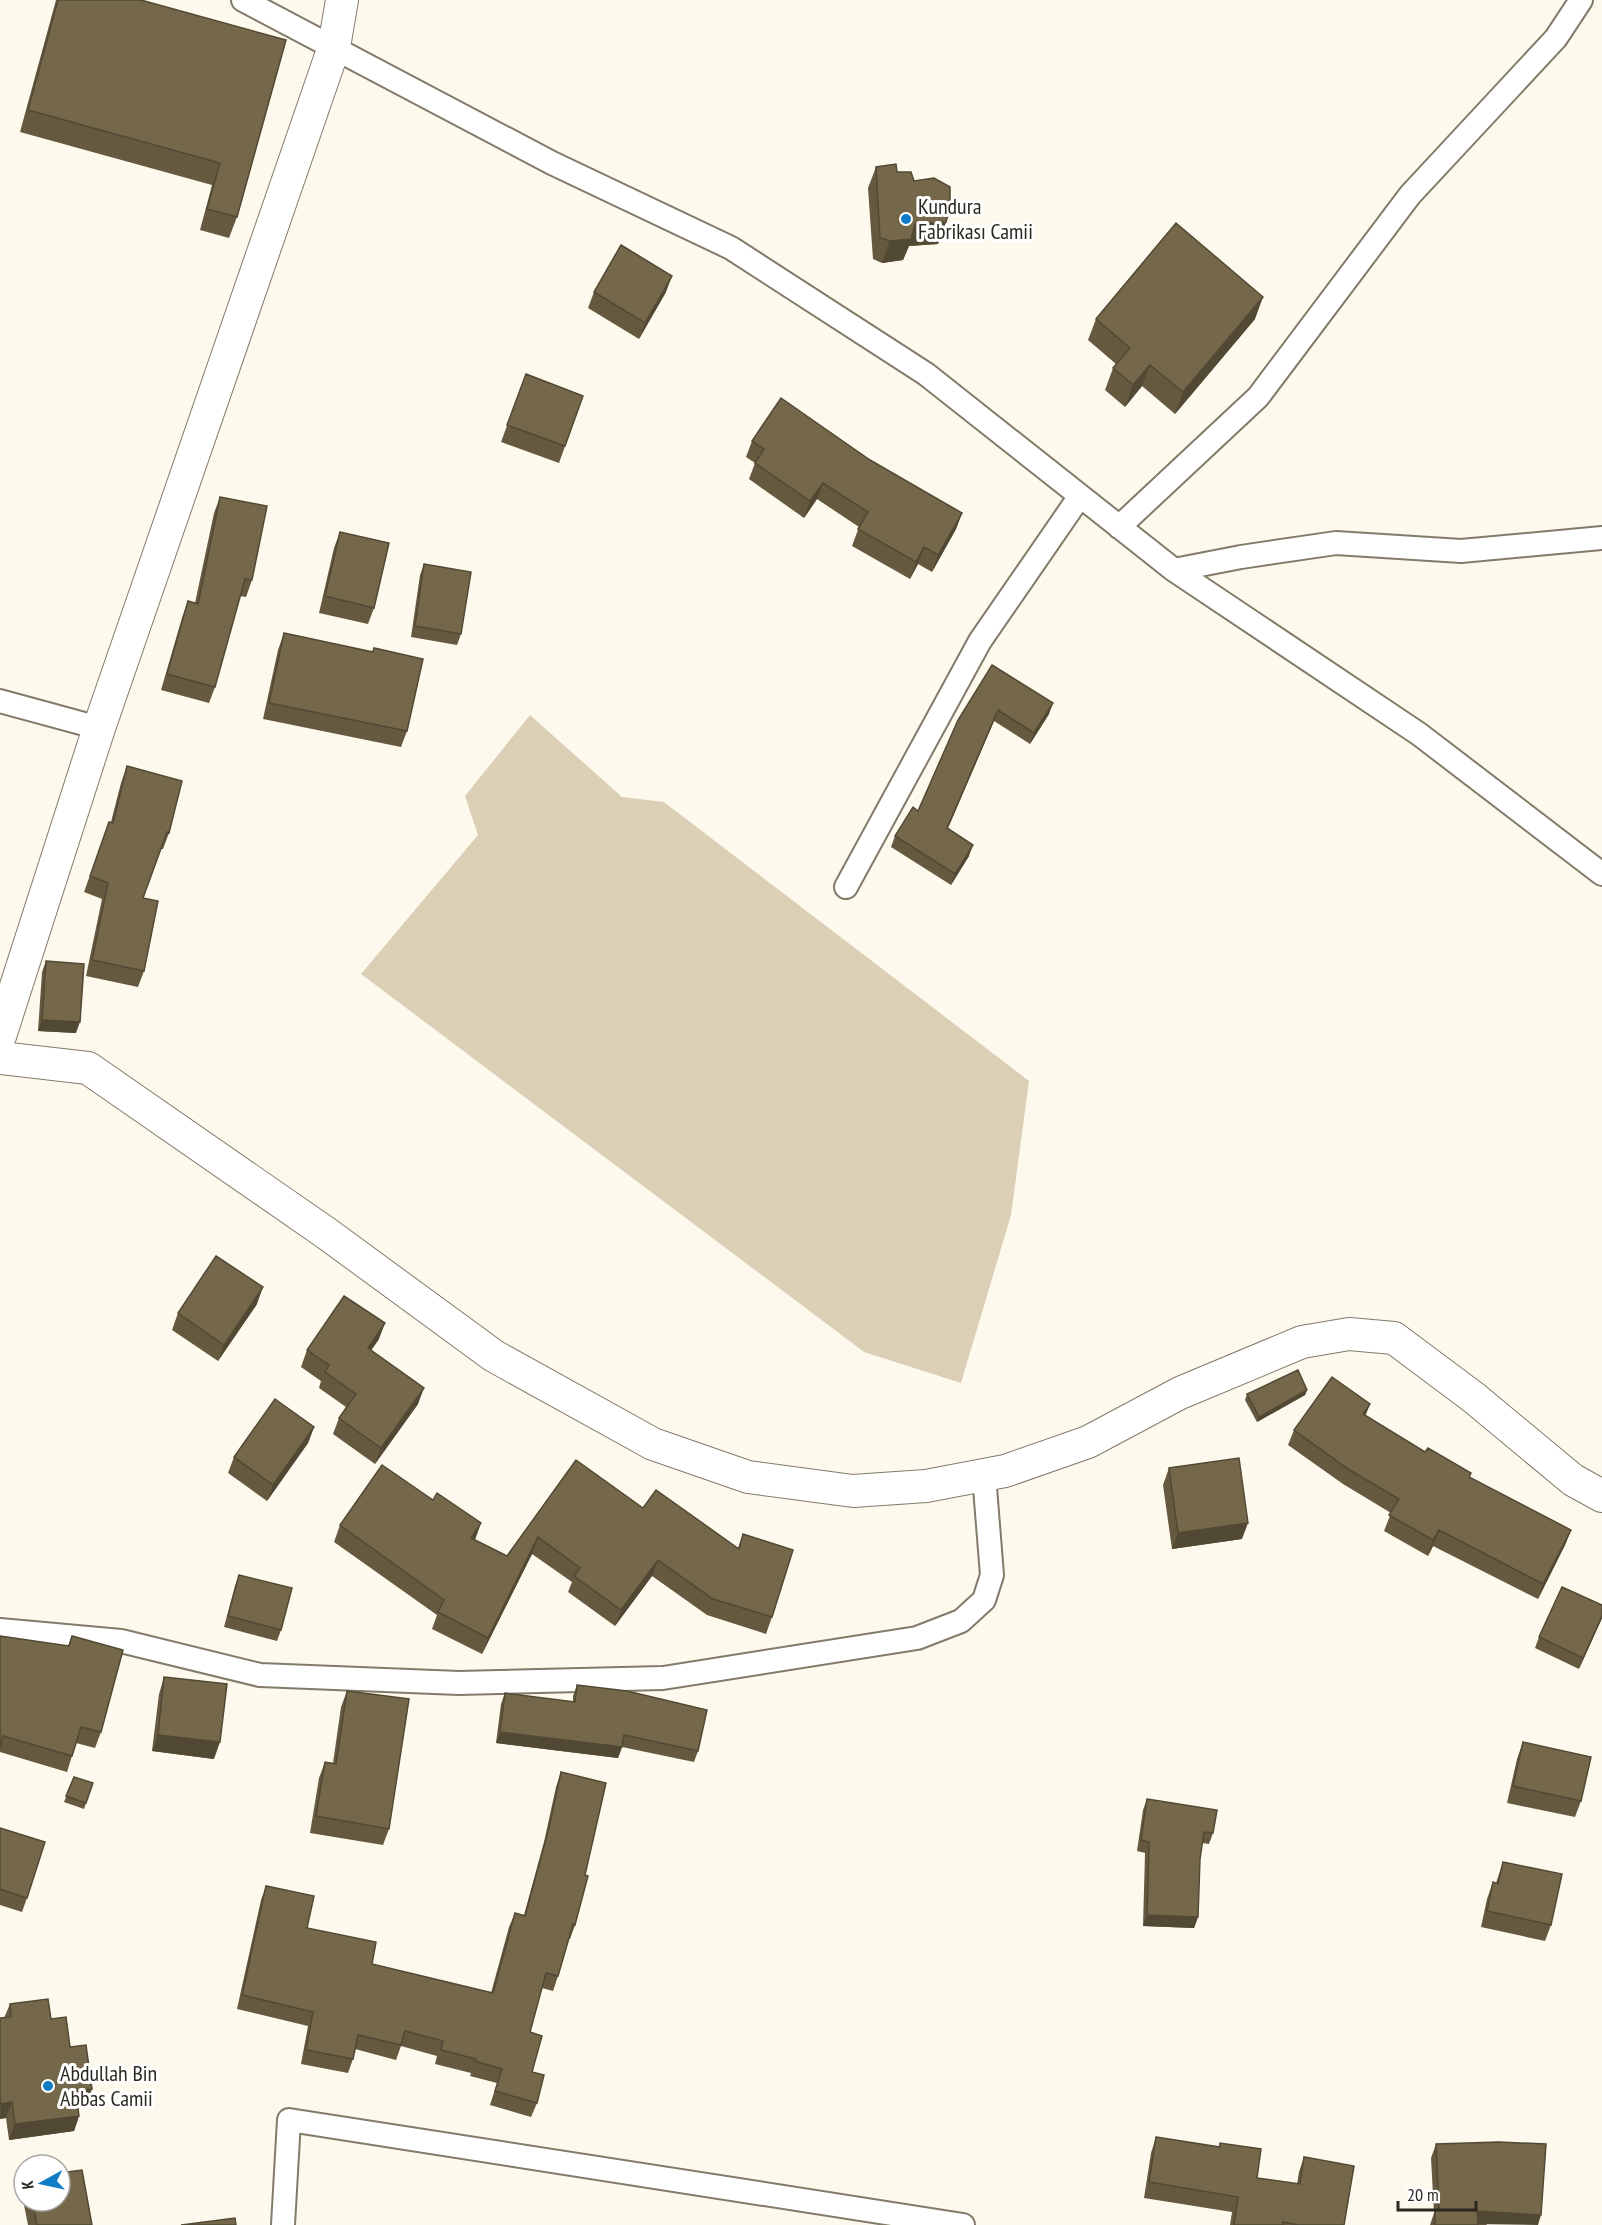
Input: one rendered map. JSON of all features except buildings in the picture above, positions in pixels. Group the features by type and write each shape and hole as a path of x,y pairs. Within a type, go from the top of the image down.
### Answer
{"street":[{"path":"243,0 552,163 730,248 926,374 1174,570 1419,734 1602,874"},
{"path":"0,1036 99,728 334,47 342,0"},
{"path":"1119,527 1258,397 1410,195 1556,38 1581,0"},
{"path":"846,887 980,641 1080,496"},
{"path":"1174,570 1241,557 1336,543 1461,551 1602,538"},
{"path":"0,701 99,728"},
{"path":"0,1058 88,1068 326,1233 494,1356 653,1444 748,1477 853,1491 926,1486 1005,1471 1088,1442 1180,1394 1302,1342 1349,1334 1394,1338 1473,1397 1573,1480 1602,1496"},
{"path":"0,1630 121,1641 260,1675 459,1683 663,1678 917,1638 961,1621 984,1600 992,1575 984,1475"},
{"path":"283,2225 289,2120 963,2225"}],"shaded area":[{"path":"530,715 622,797 664,802 1029,1081 1011,1215 961,1383 864,1352 361,974 478,835 465,796"}],"place":[{"name":"Kundura Fabrikası Camii","path":"906,219"},
{"name":"Abdullah Bin Abbas Camii","path":"48,2086"}]}
